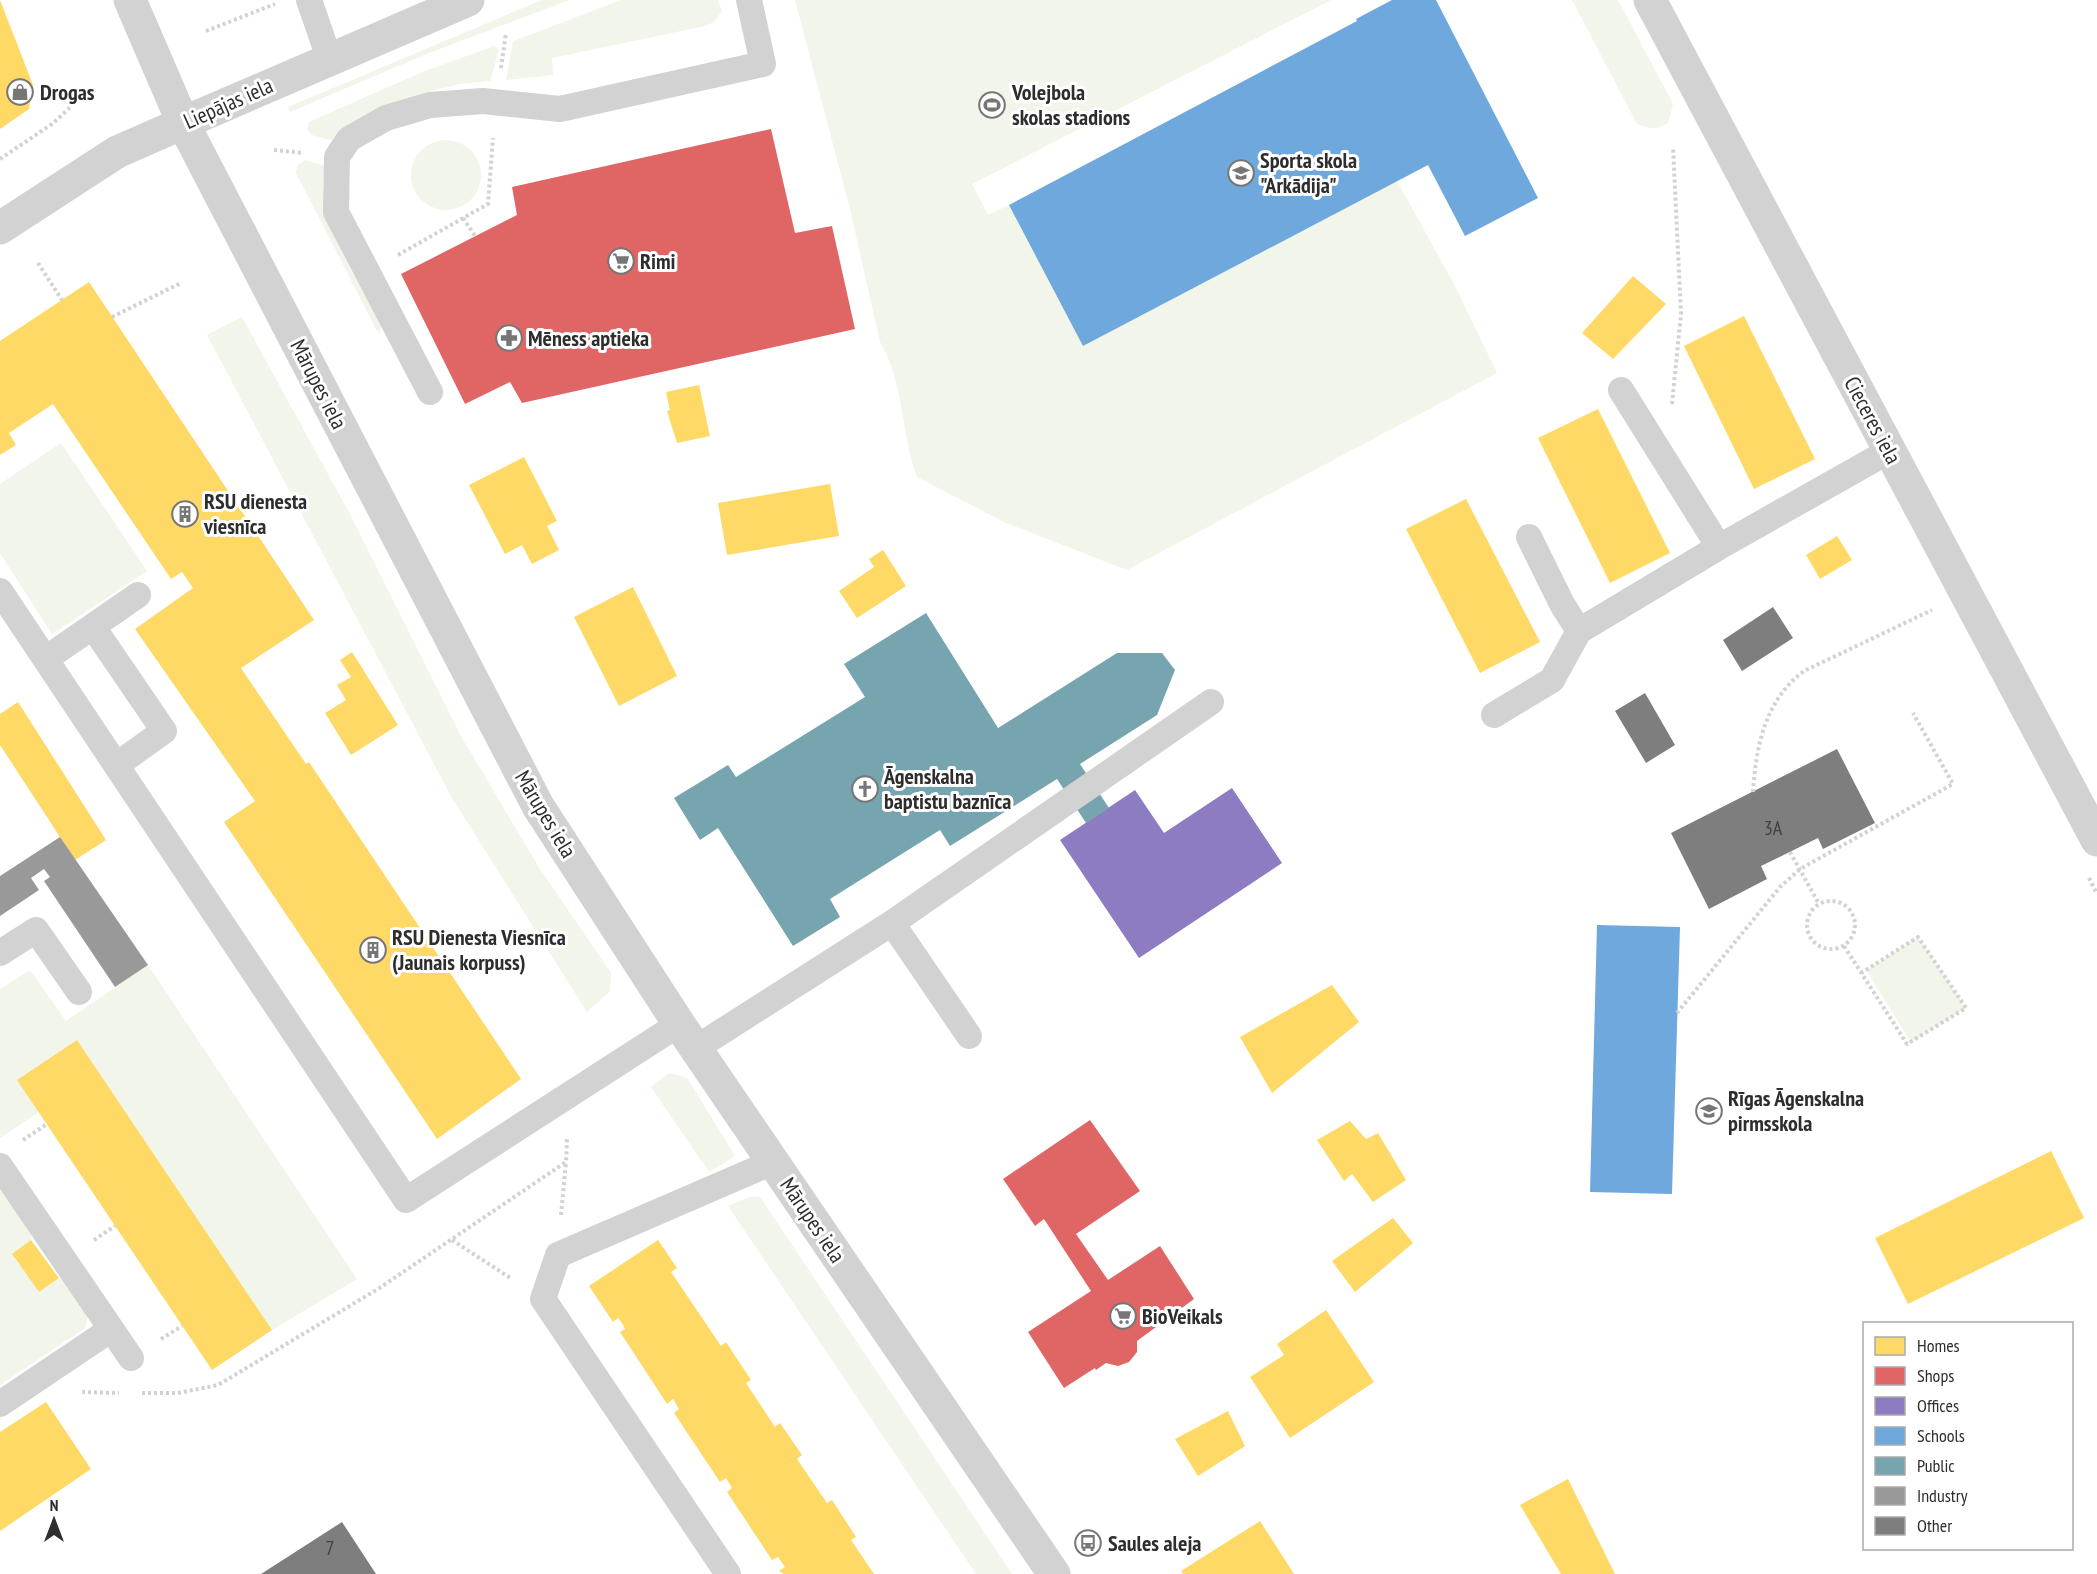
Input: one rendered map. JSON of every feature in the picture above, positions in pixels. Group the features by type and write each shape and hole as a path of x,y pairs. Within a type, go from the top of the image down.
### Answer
{"street":[{"name":"Mārupes iela","path":"130,0 183,123 538,806 688,1036 1054,1574"},
{"name":"Liepājas iela","path":"0,228 117,152 329,58 468,0"},
{"name":"Cieceres iela","path":"1650,0 2097,840"}],"lane":[{"path":"309,0 329,58"},
{"path":"430,392 336,212 337,157 349,139 386,118 430,105 496,101 560,109 763,64 749,0"},
{"path":"1621,390 1719,547"},
{"path":"1494,715 1552,680 1579,632 1719,547 1889,451"},
{"path":"1529,537 1562,604 1579,632"},
{"path":"0,591 118,764 406,1200 570,1094 688,1036 892,923 1211,702"},
{"path":"47,658 138,595"},
{"path":"93,627 164,731 118,764"},
{"path":"892,923 969,1036"},
{"path":"0,953 36,930 79,992"},
{"path":"728,1574 543,1299 558,1255 774,1162"},
{"path":"0,1166 130,1358"},
{"path":"10,1397 110,1330"}],"path":[{"path":"206,31 284,0"},
{"path":"366,273 488,204 496,101 506,33"},
{"path":"0,159 52,124 88,91"},
{"path":"1661,454 1675,389 1681,314 1673,147"},
{"path":"463,218 474,236"},
{"path":"38,262 62,300"},
{"path":"112,316 181,283"},
{"path":"1752,792 1762,732 1780,693 1790,682 1804,671 1928,612"},
{"path":"1677,1013 1780,887 1800,869 1953,784 1913,713"},
{"path":"1790,852 1819,904"},
{"path":"1834,901 1841,903 1852,914 1855,929 1844,946 1826,949 1812,941 1806,925 1812,909 1819,904 1834,901"},
{"path":"1844,946 1861,974 1907,1044 1966,1008 1918,937 1861,974"},
{"path":"558,1255 570,1094"},
{"path":"138,1393 178,1393 218,1385 378,1289 566,1162"},
{"path":"452,1240 543,1299"},
{"path":"10,1397 127,1393"}],"shaded area":[{"path":"542,0 570,0 429,53 290,112 288,107"},
{"path":"621,0 718,0 722,11 714,22 705,26 552,58 553,75 506,80 513,42"},
{"path":"795,0 1331,0 972,184 988,215 1009,205 1083,346 1397,181 1454,284 1497,373 1127,570 1004,522 917,477 894,374 880,342 850,209"},
{"path":"1572,0 1618,0 1673,104 1668,123 1653,128 1637,124"},
{"path":"494,46 499,50 490,81 459,84 424,93 367,116 337,142 312,135 307,130 309,122 420,73"},
{"path":"446,140 459,143 471,150 478,162 481,175 478,188 471,200 459,207 446,210 433,207 421,200 414,188 411,175 414,162 421,150 433,143"},
{"path":"305,160 325,166 323,186 325,206 331,226 338,245 378,319 381,327 379,335 296,173 297,166"},
{"path":"242,317 351,516 461,736 538,866 611,973 610,991 587,1012 452,798 207,335"},
{"path":"61,443 147,571 52,634 0,553 0,484"},
{"path":"1918,937 1966,1008 1911,1042 1866,970"},
{"path":"148,965 357,1279 272,1330 77,1040 18,1080 39,1112 0,1138 0,989 30,970 66,1021"},
{"path":"669,1073 687,1078 735,1156 709,1172 651,1087"},
{"path":"0,1184 33,1231 31,1240 12,1255 39,1292 59,1278 71,1283 89,1310 85,1328 0,1385"},
{"path":"749,1197 760,1197 1012,1574 976,1574 728,1206"}],"building: Homes":[{"path":"0,0 33,85 29,109 0,129"},
{"path":"1633,276 1666,304 1613,359 1582,333"},
{"path":"89,282 314,620 241,668 306,764 309,762 521,1079 437,1139 224,822 255,801 135,629 193,588 182,572 171,579 53,404 9,433 16,445 0,455 0,341"},
{"path":"1744,316 1815,459 1754,489 1684,346"},
{"path":"699,385 710,436 677,443 667,411 670,410 666,392"},
{"path":"1598,409 1670,553 1610,583 1538,438"},
{"path":"524,457 557,521 547,526 559,550 532,564 522,545 505,554 469,485"},
{"path":"830,484 839,536 727,555 718,503"},
{"path":"1466,499 1540,642 1480,673 1406,529"},
{"path":"1837,536 1852,560 1820,579 1806,555"},
{"path":"883,550 906,586 857,618 839,591 874,567 869,559"},
{"path":"633,587 677,676 619,706 574,617"},
{"path":"352,652 398,725 351,755 325,713 346,700 337,685 351,677 340,660"},
{"path":"18,702 106,840 75,860 0,745 0,714"},
{"path":"1332,985 1359,1022 1272,1093 1240,1037"},
{"path":"77,1040 272,1330 212,1370 17,1080"},
{"path":"1350,1121 1366,1139 1378,1133 1406,1180 1373,1202 1352,1174 1344,1181 1317,1140"},
{"path":"2051,1151 2084,1218 1908,1304 1875,1238"},
{"path":"1393,1218 1413,1243 1355,1292 1332,1261"},
{"path":"31,1240 59,1278 39,1292 12,1254"},
{"path":"658,1240 677,1268 671,1272 721,1346 726,1342 751,1380 746,1383 775,1427 780,1423 802,1455 797,1459 827,1503 832,1500 856,1537 851,1540 874,1574 784,1574 779,1571 785,1567 778,1557 772,1560 727,1492 732,1488 726,1478 720,1482 674,1413 679,1409 673,1399 667,1404 620,1332 625,1329 622,1323 618,1318 613,1322 589,1286"},
{"path":"1326,1310 1374,1382 1290,1438 1250,1377 1284,1355 1277,1344"},
{"path":"46,1402 91,1469 0,1531 0,1432"},
{"path":"1228,1411 1245,1446 1198,1476 1175,1439"},
{"path":"1568,1479 1615,1574 1561,1574 1520,1505"},
{"path":"1260,1521 1294,1574 1183,1574 1181,1571"}],"building: Shops":[{"path":"771,129 795,233 832,226 855,329 522,403 510,382 465,404 401,274 517,215 512,187"},
{"path":"1090,1120 1140,1191 1076,1234 1108,1280 1160,1246 1194,1299 1137,1341 1137,1352 1129,1362 1118,1366 1106,1363 1064,1388 1028,1332 1091,1291 1044,1219 1035,1226 1003,1179"}],"building: Offices":[{"path":"1232,788 1282,863 1139,958 1060,840 1135,790 1164,833"}],"building: Schools":[{"name":"Sporta skola \"Arkādija\"","path":"1392,0 1436,0 1538,198 1465,236 1428,165 1083,346 1009,205 1357,21 1356,19"},
{"path":"1597,925 1680,927 1672,1194 1590,1192"}],"building: Public":[{"name":"Āgenskalna baptistu baznīca","path":"926,613 998,728 1117,653 1162,653 1175,670 1157,715 1080,764 1109,808 1086,823 1057,779 950,846 940,830 830,899 840,917 793,946 718,828 700,840 674,798 728,765 736,777 865,697 844,664"}],"building: Industry":[{"path":"60,837 148,965 115,987 44,881 50,877 44,869 31,878 39,890 0,916 0,876"}],"building: Other":[{"path":"1773,607 1793,638 1742,671 1723,640"},
{"path":"1645,693 1675,745 1646,763 1615,711"},
{"path":"1837,749 1875,823 1823,849 1818,838 1761,866 1767,879 1709,909 1671,833"},
{"path":"342,1522 376,1574 261,1574"}],"place":[{"name":"Drogas","path":"20,92"},
{"name":"Volejbola skolas stadions","path":"992,105"},
{"name":"Sporta skola \"Arkādija\"","path":"1241,173"},
{"name":"Rimi","path":"621,261"},
{"name":"Mēness aptieka","path":"509,338"},
{"name":"RSU dienesta viesnīca","path":"185,514"},
{"name":"Āgenskalna baptistu baznīca","path":"865,789"},
{"name":"RSU Dienesta Viesnīca (Jaunais korpuss)","path":"373,950"},
{"name":"Rīgas Āgenskalna pirmsskola","path":"1709,1111"},
{"name":"BioVeikals","path":"1123,1316"},
{"name":"Saules aleja","path":"1088,1543"}]}
